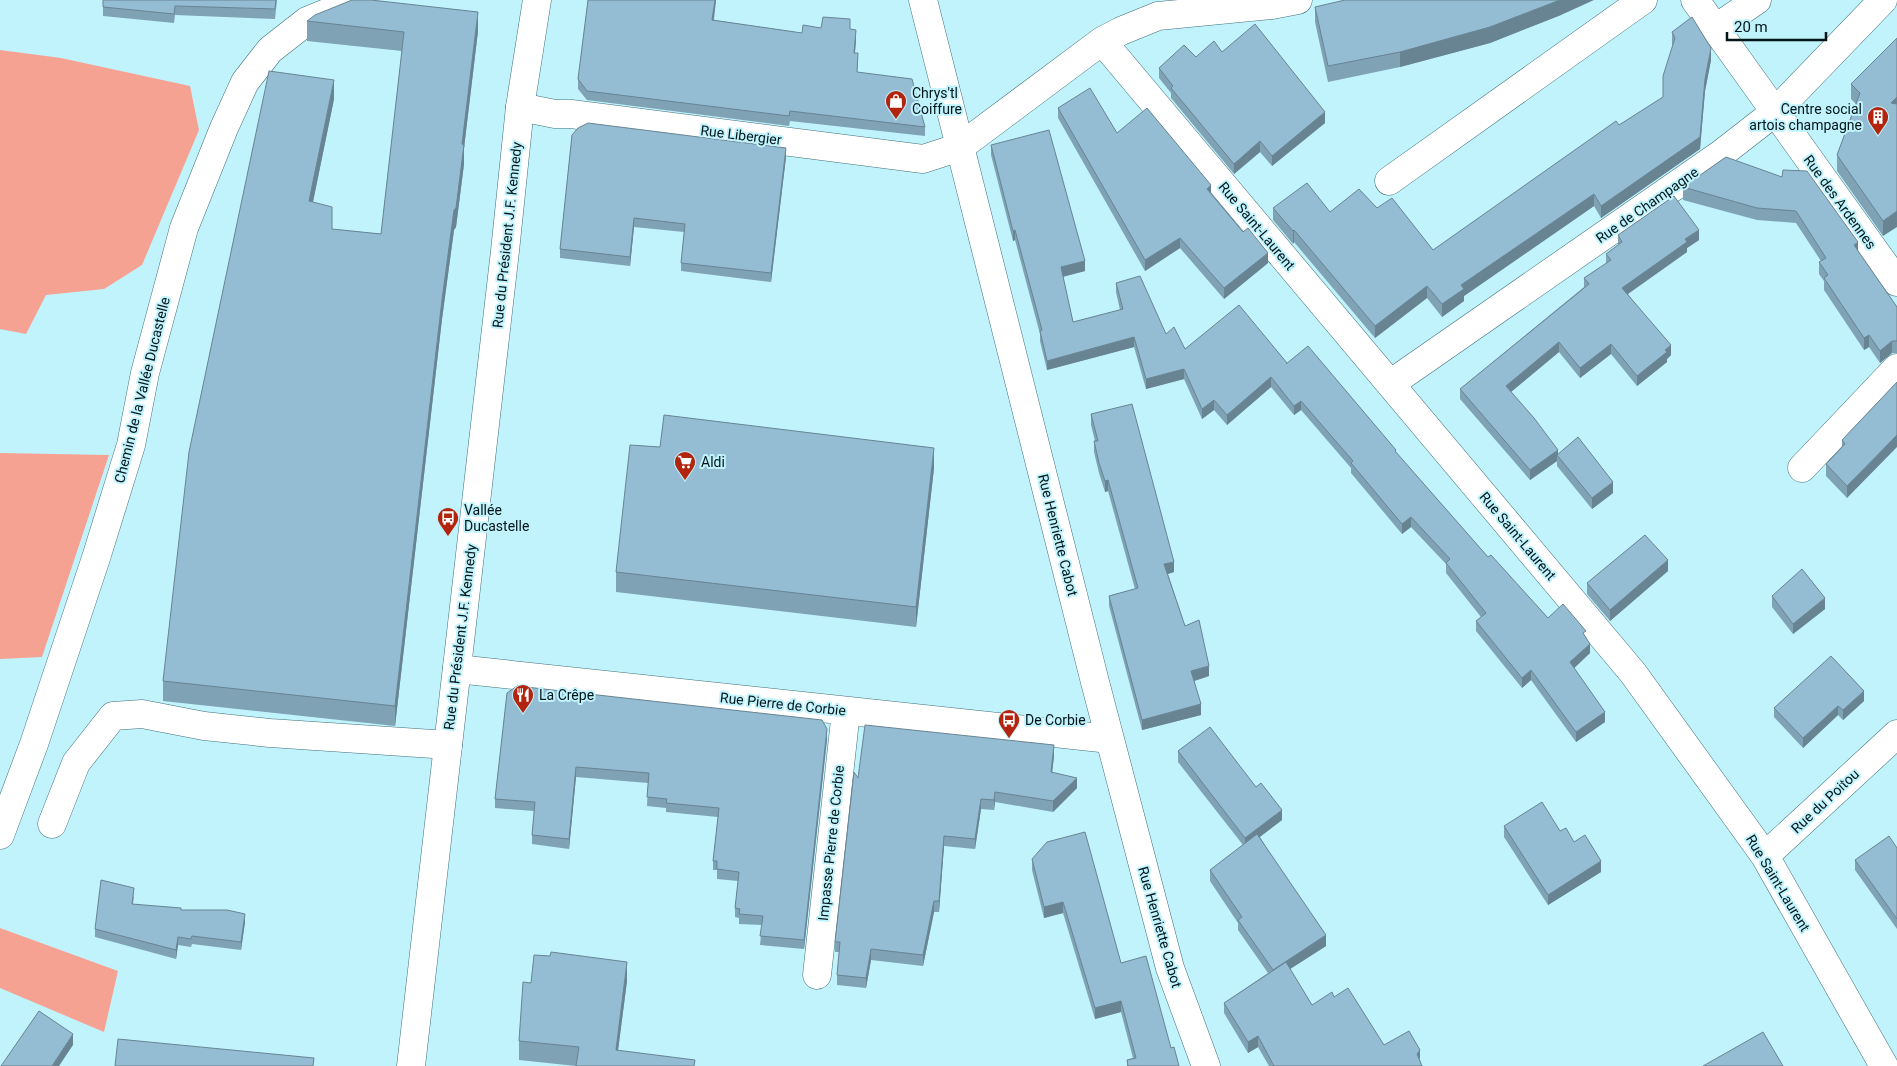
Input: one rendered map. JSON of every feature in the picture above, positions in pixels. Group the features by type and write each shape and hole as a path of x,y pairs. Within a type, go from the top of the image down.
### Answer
{"street":[{"name":"Chemin de la Vallée Ducastelle","path":"0,835 34,744 96,558 131,445 145,372 184,228 224,128 245,82 270,50 307,21 358,0"},
{"name":"Rue du Président J.F. Kennedy","path":"411,1066 520,107 537,0"},
{"name":"Rue Henriette Cabot","path":"924,0 1110,739 1170,968 1206,1066"},
{"path":"1389,180 1643,0"},
{"name":"Rue des Ardennes","path":"1695,0 1897,282"},
{"path":"1716,28 1757,0"},
{"name":"Rue de Champagne","path":"1390,384 1720,154 1775,112 1883,0"},
{"name":"Rue Libergier","path":"520,107 555,114 571,114 923,159 960,147 1102,42 1121,31 1158,16 1279,2"},
{"name":"Rue Saint-Laurent","path":"1102,42 1633,673 1765,856 1884,1066"},
{"path":"1802,468 1897,368"},
{"name":"Rue Pierre de Corbie","path":"457,669 1110,739"},
{"name":"Impasse Pierre de Corbie","path":"817,975 846,711"},
{"path":"52,824 76,763 113,716 142,714 204,726 270,733 448,745"},
{"name":"Rue du Poitou","path":"1765,856 1893,748"}],"shaded area":[{"path":"0,50 61,58 190,86 199,130 142,265 104,289 46,295 26,334 0,329"},
{"path":"0,453 109,455 42,657 0,659"},
{"path":"0,928 118,971 104,1032 0,988"}],"building":[{"path":"103,0 276,0 275,9 175,6 174,14 103,7"},
{"path":"352,0 371,0 478,12 462,144 464,145 442,300 395,706 163,681 189,452 269,71 334,80 309,201 332,207 332,229 381,234 404,32 307,21 315,15"},
{"path":"588,0 715,0 712,20 802,33 803,25 821,28 823,17 850,19 850,29 856,30 854,53 858,53 857,72 912,79 925,127 790,111 789,116 587,91 578,79"},
{"path":"1345,0 1560,0 1490,27 1400,52 1328,66 1315,7"},
{"path":"1692,17 1711,48 1705,79 1700,137 1601,206 1594,194 1461,285 1464,289 1442,304 1427,286 1375,326 1294,230 1273,208 1307,183 1330,212 1359,189 1377,208 1392,198 1433,250 1616,121 1619,125 1663,97 1663,76 1675,38 1672,32"},
{"path":"1255,24 1325,112 1272,156 1260,141 1234,164 1171,88 1173,86 1159,68 1184,45 1196,57 1214,41 1222,52"},
{"name":"Centre social artois champagne","path":"1897,38 1897,97 1891,103 1897,104 1897,211 1883,221 1837,155 1860,93 1851,84"},
{"path":"1090,88 1117,133 1147,108 1211,185 1207,189 1243,232 1248,228 1268,253 1224,288 1180,238 1145,260 1058,108"},
{"path":"588,123 786,148 771,273 681,263 685,224 634,218 630,257 560,249 572,135 578,128"},
{"path":"1049,130 1085,261 1061,267 1073,322 1123,309 1116,283 1140,276 1166,334 1174,327 1185,349 1239,305 1286,364 1308,346 1395,451 1488,557 1491,555 1548,618 1563,604 1586,631 1583,633 1590,644 1570,662 1605,712 1576,732 1531,670 1522,678 1476,621 1486,613 1446,563 1450,559 1411,517 1402,524 1351,463 1353,461 1301,401 1294,406 1271,377 1227,415 1214,400 1202,409 1184,369 1146,379 1134,337 1047,361 1040,331 1042,330 1015,230 1013,231 991,145"},
{"path":"1726,157 1782,177 1783,170 1807,171 1858,242 1854,245 1897,307 1897,341 1892,341 1880,351 1869,335 1864,338 1824,278 1828,275 1819,262 1826,258 1796,211 1757,208 1683,187"},
{"path":"1674,196 1699,230 1685,239 1687,242 1622,288 1671,345 1665,350 1667,352 1637,376 1611,344 1580,368 1559,342 1506,386 1534,418 1558,450 1530,470 1460,389 1589,284 1584,278 1611,260 1606,254 1622,242 1618,235"},
{"path":"1897,382 1897,435 1847,486 1826,464 1845,444 1842,440"},
{"path":"1132,404 1174,562 1164,564 1185,626 1199,620 1209,666 1191,671 1201,704 1142,720 1109,596 1138,588 1108,480 1105,481 1099,463 1094,441 1098,441 1091,414"},
{"path":"664,415 934,448 916,607 616,572 630,445 660,447"},
{"path":"1578,437 1613,482 1592,498 1557,455"},
{"path":"1645,535 1668,560 1610,610 1587,583"},
{"path":"1802,569 1825,598 1793,624 1772,596"},
{"path":"1831,656 1864,691 1843,710 1838,706 1803,738 1774,708"},
{"path":"517,686 822,720 827,729 804,940 760,936 763,916 739,914 740,909 735,908 739,872 717,869 717,861 713,861 719,808 666,803 667,799 647,797 649,773 576,767 569,839 532,835 535,802 495,799 507,693"},
{"path":"865,725 1054,745 1051,772 1077,778 1053,801 995,792 994,800 981,799 975,839 944,836 939,901 934,901 923,955 871,949 866,978 837,975 840,942 835,942 854,772 858,778"},
{"path":"1210,727 1256,787 1261,783 1282,810 1245,838 1178,751"},
{"path":"1542,802 1560,831 1566,828 1574,842 1585,835 1601,861 1548,895 1504,826"},
{"path":"1085,832 1121,963 1146,956 1171,1048 1174,1047 1179,1066 1128,1066 1127,1060 1136,1058 1121,1001 1095,1008 1063,902 1044,907 1032,859 1047,842"},
{"path":"1257,834 1326,935 1273,970 1238,920 1242,917 1210,870"},
{"path":"1889,836 1897,848 1897,919 1855,860"},
{"path":"101,880 134,888 132,904 181,908 181,910 227,910 245,914 241,942 192,936 191,939 178,937 176,950 95,929"},
{"path":"551,952 627,962 616,1050 695,1060 694,1066 576,1066 579,1047 519,1041 523,982 531,983 534,955 550,956"},
{"path":"1286,962 1312,1005 1332,992 1334,997 1348,988 1384,1045 1409,1031 1420,1050 1417,1054 1422,1066 1274,1066 1258,1036 1248,1042 1224,1003"},
{"path":"39,1011 73,1034 52,1066 1,1066"},
{"path":"1763,1032 1783,1066 1703,1066"},
{"path":"118,1039 314,1058 313,1066 115,1066"}],"place":[{"name":"Chrys'tl Coiffure","path":"896,120"},
{"name":"Centre social artois champagne","path":"1878,136"},
{"name":"Aldi","path":"685,481"},
{"name":"Vallée Ducastelle","path":"448,537"},
{"name":"La Crêpe","path":"523,714"},
{"name":"De Corbie","path":"1009,739"}]}
